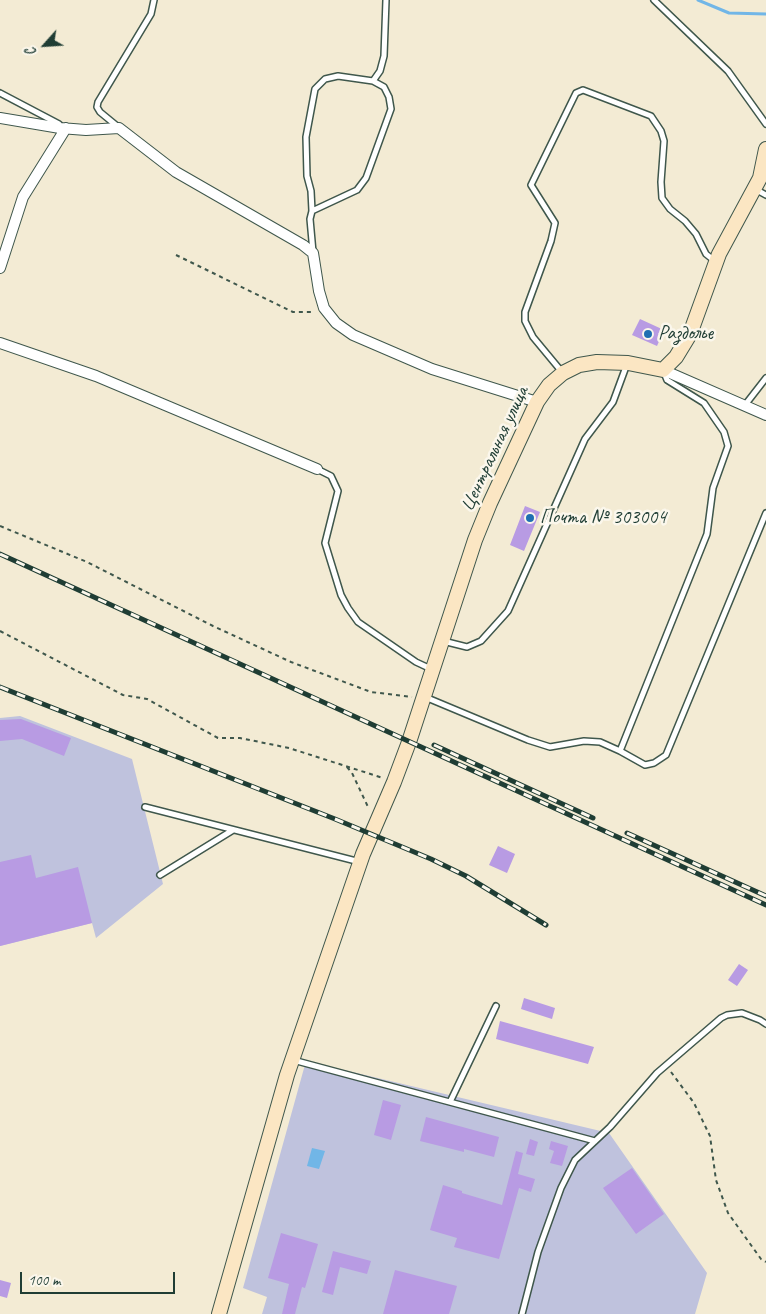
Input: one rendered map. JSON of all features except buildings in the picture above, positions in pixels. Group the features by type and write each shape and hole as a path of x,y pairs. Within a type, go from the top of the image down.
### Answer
{"street":[{"path":"0,118 86,130 119,128 176,172 304,245 313,253 319,291 324,308 336,323 353,335 432,369 537,402"},
{"path":"0,268 23,197 66,128"},
{"path":"663,370 676,357 690,334 716,262 760,192 760,178 766,149"},
{"path":"0,343 96,376 317,469"},
{"name":"Центральная улица","path":"219,1314 292,1060 360,862 394,782 434,670 475,540 537,402 549,385 563,373 579,365 597,362 628,363 663,370 766,415"}],"lane":[{"path":"119,128 100,112 97,107 98,102 151,14 154,0"},
{"path":"374,82 380,71 384,56 386,0"},
{"path":"654,0 728,71 766,124"},
{"path":"312,211 357,190 366,178 391,109 389,96 384,88 374,82 338,76 325,79 315,89 306,137 307,176 311,191 312,211 310,219 313,253"},
{"path":"563,373 533,337 526,321 525,312 551,241 555,222 531,185 576,93 583,90 651,116 661,131 664,141 661,182 662,198 670,209 685,221 696,234 706,254 716,262"},
{"path":"0,94 66,128"},
{"path":"443,641 467,647 481,641 508,611 582,444 613,402 628,363"},
{"path":"620,751 707,534 713,488 728,446 724,432 704,404 667,380 663,370"},
{"path":"745,405 766,378"},
{"path":"317,469 331,476 338,491 325,543 341,595 348,608 358,622 416,662 434,670"},
{"path":"424,698 550,747 584,741 600,742 644,764 654,763 666,755 766,513"},
{"path":"145,808 360,862"},
{"path":"160,876 233,830"},
{"path":"450,1102 496,1006"},
{"path":"522,1314 538,1252 561,1188 576,1160 610,1127 657,1073 721,1018 727,1015 742,1013 766,1024"},
{"path":"292,1060 595,1141"}],"path":[{"path":"176,255 292,312 311,313 324,308"},
{"path":"0,526 87,562 213,626 291,662 372,692 424,698"},
{"path":"0,631 122,695 147,700 218,738 240,738 289,748 394,782"},
{"path":"346,766 352,773 376,825"},
{"path":"666,1065 694,1102 710,1136 716,1180 728,1213 761,1259 766,1262"}],"shaded area":[{"path":"20,716 132,759 163,884 96,938 92,923 0,946 0,718"},
{"path":"306,1061 609,1133 707,1273 695,1314 262,1314 267,1297 243,1288"}],"water":[{"path":"312,1148 325,1151 319,1169 307,1166"}],"waterway":[{"path":"698,0 729,13 766,14"}],"railway":[{"path":"0,554 766,905"},
{"path":"0,687 335,819 431,859 466,876 546,925"},
{"path":"434,745 593,818"},
{"path":"627,833 766,896"}],"place":[{"name":"Раздолье","path":"648,334"},
{"name":"Почта № 303004","path":"530,518"}]}
